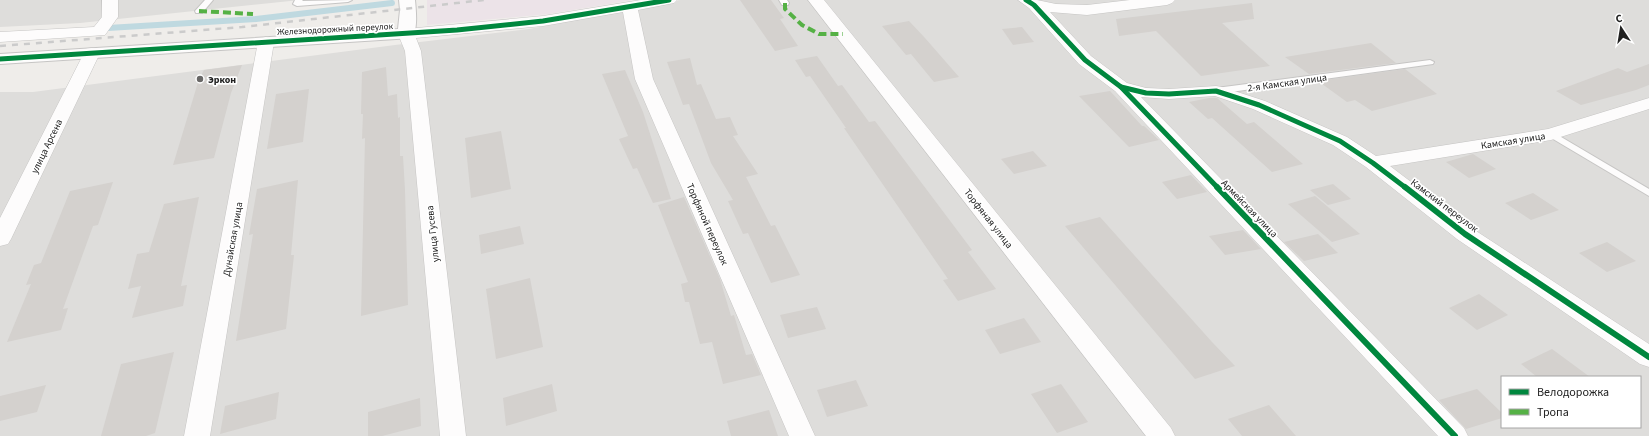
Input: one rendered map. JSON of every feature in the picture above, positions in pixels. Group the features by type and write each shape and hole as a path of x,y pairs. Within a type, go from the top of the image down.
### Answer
{"street":[{"path":"0,37 99,32 110,17 110,0"},
{"path":"406,34 408,10 407,0"},
{"name":"Железнодорожный переулок","path":"0,59 406,34 543,21 669,0"},
{"name":"Торфяная улица","path":"816,0 1162,436"},
{"path":"1030,2 1056,9 1088,10 1167,0"},
{"name":"Армейская улица","path":"1030,2 1085,60 1121,87 1455,436"},
{"name":"Торфяной переулок","path":"630,6 644,79 802,436"},
{"name":"улица Гусева","path":"406,34 413,51 454,436"},
{"name":"Дунайская улица","path":"197,436 266,42"},
{"name":"улица Арсена","path":"0,239 92,53"},
{"name":"2-я Камская улица","path":"1121,87 1146,93 1169,94 1216,91"},
{"name":"Камский переулок","path":"1216,91 1259,105 1340,141 1373,162 1465,234 1649,357"},
{"name":"Камская улица","path":"1373,162 1551,134 1649,103"}],"lane":[{"path":"199,11 209,0"},
{"path":"299,0 297,4 348,0"},
{"name":"2-я Камская улица","path":"1216,91 1430,62"},
{"path":"1551,134 1649,193"}],"shaded area":[{"path":"0,0 300,0 80,23 0,27"},
{"path":"427,0 633,0 549,14 427,25"},
{"path":"680,0 1649,0 1649,436 0,436 0,92 33,92 529,29"}],"building":[{"path":"740,0 771,0 784,18 780,19 798,46 775,51"},
{"path":"1252,3 1254,19 1222,23 1270,66 1201,76 1156,31 1119,36 1116,19"},
{"path":"909,21 959,77 934,82 911,54 906,55 882,26"},
{"path":"1022,27 1034,42 1013,45 1002,29"},
{"path":"1371,43 1396,63 1309,74 1285,57"},
{"path":"817,56 838,86 842,85 869,122 875,121 972,250 968,252 996,289 958,301 943,280 948,279 844,128 846,128 810,76 806,77 795,60"},
{"path":"690,58 697,85 701,84 716,119 730,117 738,135 733,136 758,174 746,177 771,226 775,225 800,275 771,283 748,233 743,234 728,201 733,200 711,163 689,104 683,105 667,62"},
{"path":"1649,64 1649,85 1636,90 1581,105 1556,91 1618,68 1627,72"},
{"path":"242,65 231,93 214,158 173,165 199,79 204,70"},
{"path":"386,67 388,96 397,94 398,118 400,117 400,156 403,156 405,190 408,305 361,316 365,138 362,139 362,72"},
{"path":"1405,69 1437,94 1372,111 1355,100 1347,102 1318,81"},
{"path":"625,70 643,112 671,199 653,203 637,168 633,169 619,139 628,136 602,74"},
{"path":"309,89 303,142 267,149 276,94"},
{"path":"1110,91 1142,126 1144,126 1159,140 1129,147 1079,96"},
{"path":"1217,98 1247,124 1254,122 1303,164 1272,172 1212,118 1208,119 1189,102"},
{"path":"501,131 511,189 471,198 465,138"},
{"path":"1033,151 1047,166 1014,174 1001,159"},
{"path":"1473,154 1496,169 1469,178 1446,162"},
{"path":"1191,175 1207,192 1177,199 1162,182"},
{"path":"298,180 291,255 294,255 286,329 236,341 253,234 249,235 257,189"},
{"path":"113,182 98,225 93,226 63,309 68,308 61,330 7,342 31,284 26,285 34,265 41,263 70,191"},
{"path":"1333,184 1351,199 1328,205 1310,190"},
{"path":"1533,193 1559,210 1531,220 1505,203"},
{"path":"1315,196 1360,234 1332,242 1288,204"},
{"path":"199,197 181,286 187,285 183,306 132,318 141,286 128,289 137,254 149,252 164,204"},
{"path":"684,197 720,279 731,316 734,315 746,355 752,354 761,375 723,384 712,342 700,344 689,302 685,302 681,284 688,282 658,205"},
{"path":"1100,217 1235,366 1195,379 1065,226"},
{"path":"520,226 524,244 481,254 479,235"},
{"path":"1243,230 1261,249 1225,255 1209,236"},
{"path":"1318,234 1338,253 1304,261 1284,242"},
{"path":"1607,242 1636,261 1607,272 1579,253"},
{"path":"530,278 543,347 496,359 486,289"},
{"path":"1479,294 1508,315 1477,330 1449,308"},
{"path":"817,307 826,329 788,338 780,315"},
{"path":"1024,318 1041,342 1000,354 985,330"},
{"path":"1552,349 1589,376 1536,376 1521,364"},
{"path":"174,352 155,433 146,436 101,436 121,364"},
{"path":"856,380 868,406 827,417 817,390"},
{"path":"552,384 557,411 506,426 503,398"},
{"path":"1061,384 1088,422 1057,433 1031,394"},
{"path":"46,385 37,412 0,421 0,396"},
{"path":"1477,389 1501,412 1501,418 1466,429 1439,400"},
{"path":"279,392 276,419 220,434 225,406"},
{"path":"420,398 421,426 382,436 368,436 368,412"},
{"path":"1269,405 1296,436 1242,436 1228,419"},
{"path":"769,410 778,436 731,436 727,421"}],"waterway":[{"path":"108,28 256,19 392,3"}],"railway":[{"path":"0,46 242,27 484,0"}],"marked path":[{"path":"785,3 785,9 802,25 819,34 843,34"},
{"path":"199,11 253,14"}],"cycle path":[{"path":"0,59 457,30 543,21 669,0"},
{"path":"1026,0 1034,5 1085,60 1121,87 1455,436"},
{"path":"1121,87 1146,93 1169,94 1216,91 1259,105 1340,141 1373,163 1465,234 1649,357"}],"place":[{"name":"Эркон","path":"200,79"}]}
